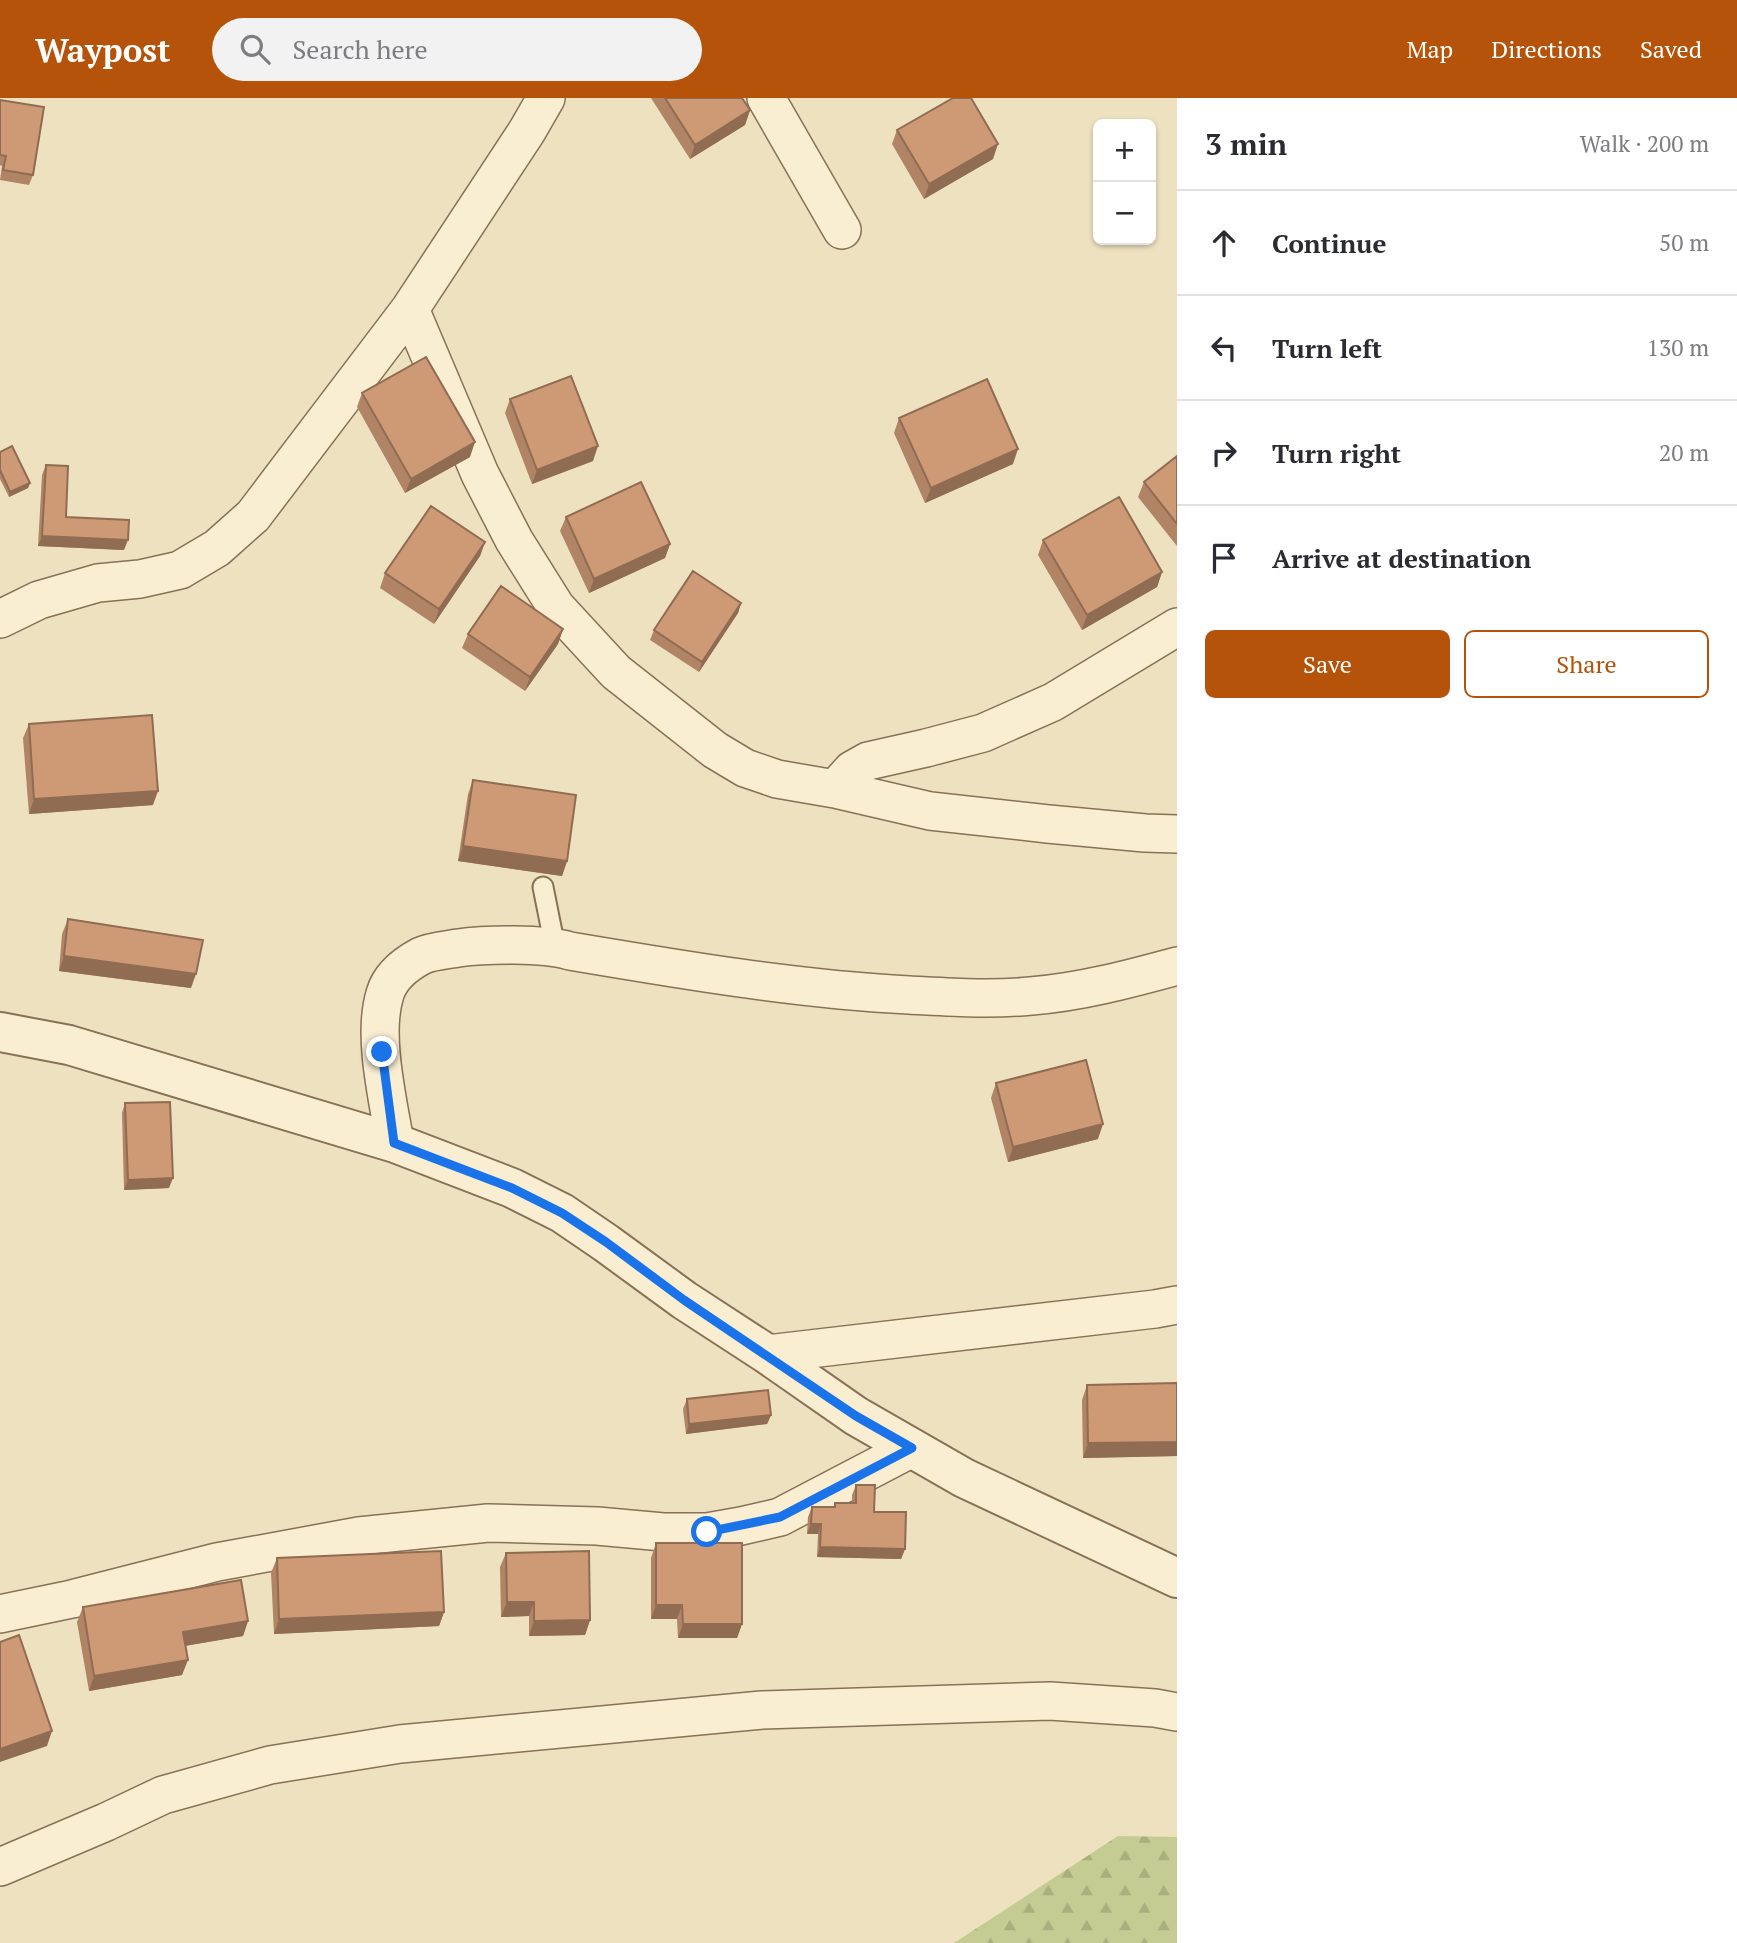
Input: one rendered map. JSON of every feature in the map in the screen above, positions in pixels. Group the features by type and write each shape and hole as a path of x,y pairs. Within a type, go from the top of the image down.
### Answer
{"street":[{"path":"0,619 39,600 98,583 140,579 180,570 217,548 253,516 410,309 547,98"},
{"path":"766,98 842,230"},
{"path":"410,309 480,474 514,540 556,607 616,672 715,750 745,768 777,779 930,811 1177,834"},
{"path":"835,789 852,770 868,761 983,733 1053,702 1177,627"},
{"path":"394,1143 382,1052 381,1015 385,991 398,972 423,954 471,946 555,947 727,977 852,992 977,999 1068,992 1177,966"},
{"path":"0,1032 69,1045 394,1143 512,1188 562,1213 606,1242 684,1300 856,1416 964,1478 1177,1578"},
{"path":"767,1354 1177,1305"},
{"path":"0,1614 72,1599 217,1562 359,1536 488,1523 597,1526 663,1532 707,1532 741,1526 780,1517 912,1448"},
{"path":"0,1867 163,1795 270,1765 400,1744 762,1710 1050,1701 1177,1712"}],"lane":[{"path":"543,887 555,947"}],"green space":[{"path":"1118,1836 1177,1837 1177,1943 954,1943"}],"building":[{"path":"665,98 742,98 750,110 695,145"},
{"path":"953,98 971,98 998,144 929,184 897,130"},
{"path":"0,100 44,107 33,175 3,170 6,156 0,155"},
{"path":"426,357 475,442 411,479 362,393"},
{"path":"571,376 598,446 537,470 510,399"},
{"path":"987,379 1018,449 931,488 899,418"},
{"path":"12,446 30,483 10,492 0,470 0,452"},
{"path":"1177,456 1177,524 1144,482"},
{"path":"46,465 68,466 66,517 129,520 128,540 42,536"},
{"path":"641,482 670,544 594,579 566,517"},
{"path":"1119,497 1162,572 1087,615 1043,540"},
{"path":"431,506 485,542 439,609 385,573"},
{"path":"693,571 741,603 702,662 654,630"},
{"path":"501,586 563,629 530,677 468,634"},
{"path":"152,715 158,791 34,799 29,724"},
{"path":"473,780 576,795 567,861 463,846"},
{"path":"68,919 203,940 196,974 64,956"},
{"path":"1086,1060 1103,1124 1013,1147 996,1083"},
{"path":"170,1102 173,1178 128,1180 125,1103"},
{"path":"1177,1383 1177,1442 1088,1443 1087,1385"},
{"path":"768,1390 771,1415 689,1424 687,1399"},
{"path":"856,1485 875,1485 874,1512 906,1512 905,1549 820,1547 821,1524 811,1524 812,1507 856,1503"},
{"path":"656,1543 742,1543 742,1624 683,1624 682,1605 656,1605"},
{"path":"441,1551 444,1612 279,1619 277,1558"},
{"path":"589,1551 590,1620 534,1621 534,1602 507,1602 506,1553"},
{"path":"241,1580 248,1621 183,1632 188,1660 94,1676 83,1607"},
{"path":"19,1635 52,1731 0,1749 0,1642"}],"route":[{"path":"382,1052 394,1143 512,1188 562,1213 684,1300 856,1416 912,1448 780,1517 707,1532"}]}
